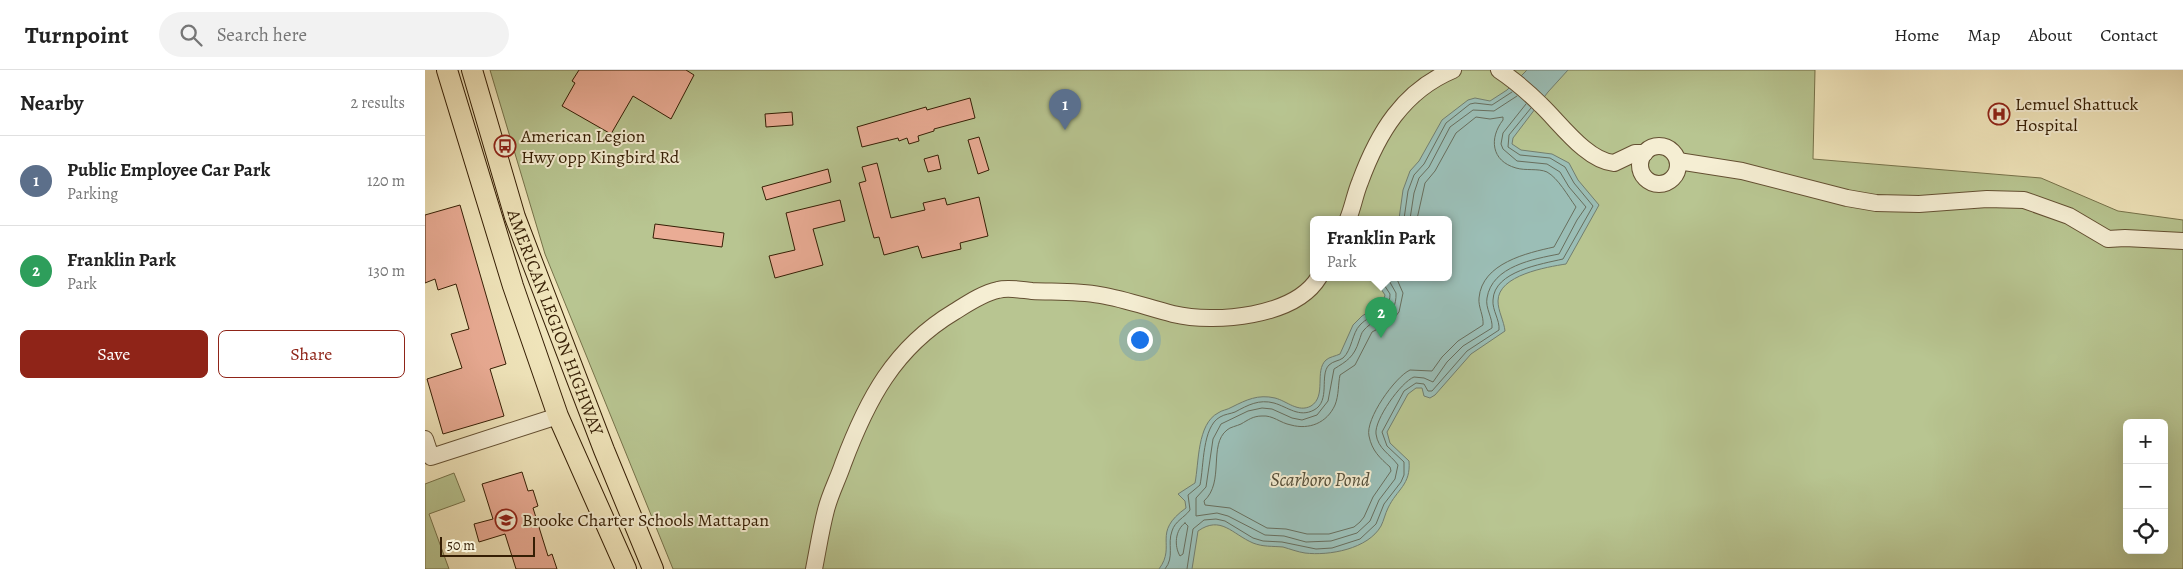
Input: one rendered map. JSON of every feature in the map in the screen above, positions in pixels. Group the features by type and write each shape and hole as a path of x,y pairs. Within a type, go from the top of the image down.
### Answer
{"main road":[{"name":"AMERICAN LEGION HIGHWAY","path":"447,70 513,286 558,416 625,569"},
{"name":"AMERICAN LEGION HIGHWAY","path":"472,70 515,217 604,450 653,569"}],"street":[{"path":"1349,216 1374,145 1389,122 1414,94 1434,79 1453,70"},
{"path":"1504,73 1543,106 1573,138 1602,159 1614,163 1635,153 1645,153"},
{"path":"1654,147 1665,147 1674,153 1678,161 1678,170 1671,180 1660,184 1654,184 1641,171 1641,158 1654,147"},
{"path":"1678,161 1742,171 1847,198 1876,202 1919,204 1987,199 2024,200 2069,216 2108,240 2125,238 2183,241"},
{"path":"814,569 827,508 860,420 880,386 906,349 938,321 967,304 999,289 1097,294 1136,302 1174,314 1227,318 1258,313 1282,306 1301,296 1316,281"},
{"path":"425,439 431,457 558,416"}],"green space":[{"path":"490,70 1815,70 1813,159 2041,178 2118,211 2183,220 2183,569 673,569 545,254"},
{"path":"454,473 465,501 429,514 449,569 425,569 425,484"}],"water":[{"name":"Scarboro Pond","path":"1527,70 1568,70 1548,92 1513,138 1512,144 1521,150 1552,154 1569,163 1578,180 1599,205 1566,264 1547,267 1525,274 1506,285 1500,292 1498,305 1505,331 1471,354 1435,395 1430,398 1424,396 1422,388 1416,388 1408,394 1387,432 1390,443 1409,461 1408,476 1388,508 1381,526 1375,534 1358,545 1336,552 1315,554 1302,553 1283,547 1264,546 1220,525 1213,525 1198,531 1192,569 1159,569 1166,553 1167,532 1170,525 1186,508 1185,501 1178,494 1195,483 1200,445 1206,426 1211,418 1221,411 1258,397 1279,399 1302,408 1311,406 1316,402 1320,390 1321,370 1327,359 1340,354 1353,325 1362,316 1383,303 1385,295 1376,281 1452,281 1452,216 1399,216 1403,190 1410,171 1419,161 1442,120 1468,100 1475,98 1490,101 1507,90"}],"building":[{"path":"579,70 686,70 694,75 671,119 633,96 611,134 562,106 575,83 572,81"},
{"path":"970,98 975,118 934,129 934,131 918,136 919,141 909,144 907,138 899,141 898,138 862,147 857,127 926,107 927,110"},
{"path":"792,112 793,125 766,127 765,114"},
{"path":"979,137 989,170 978,174 968,140"},
{"path":"938,155 941,169 928,172 924,159"},
{"path":"877,163 891,218 925,210 923,203 945,198 947,205 979,197 988,236 960,243 961,249 922,258 918,246 884,255 879,237 874,238 859,183 866,181 862,167"},
{"path":"828,169 831,182 766,200 762,187"},
{"path":"840,200 845,221 813,229 823,265 775,278 769,256 795,250 786,213"},
{"path":"460,205 506,364 490,369 504,416 443,434 427,379 462,368 451,334 469,329 456,284 438,290 435,279 425,283 425,215"},
{"path":"655,224 724,233 722,247 653,238"},
{"path":"522,472 528,491 533,490 538,506 533,508 548,556 552,554 557,569 516,569 505,534 479,542 474,524 493,519 482,484"}],"place":[{"name":"Lemuel Shattuck Hospital","path":"1999,114"},
{"name":"Public Employee Car Park","path":"1065,130"},
{"name":"American Legion Hwy opp Kingbird Rd","path":"505,146"},
{"name":"Franklin Park","path":"1381,338"},
{"name":"Brooke Charter Schools Mattapan","path":"506,520"}]}
